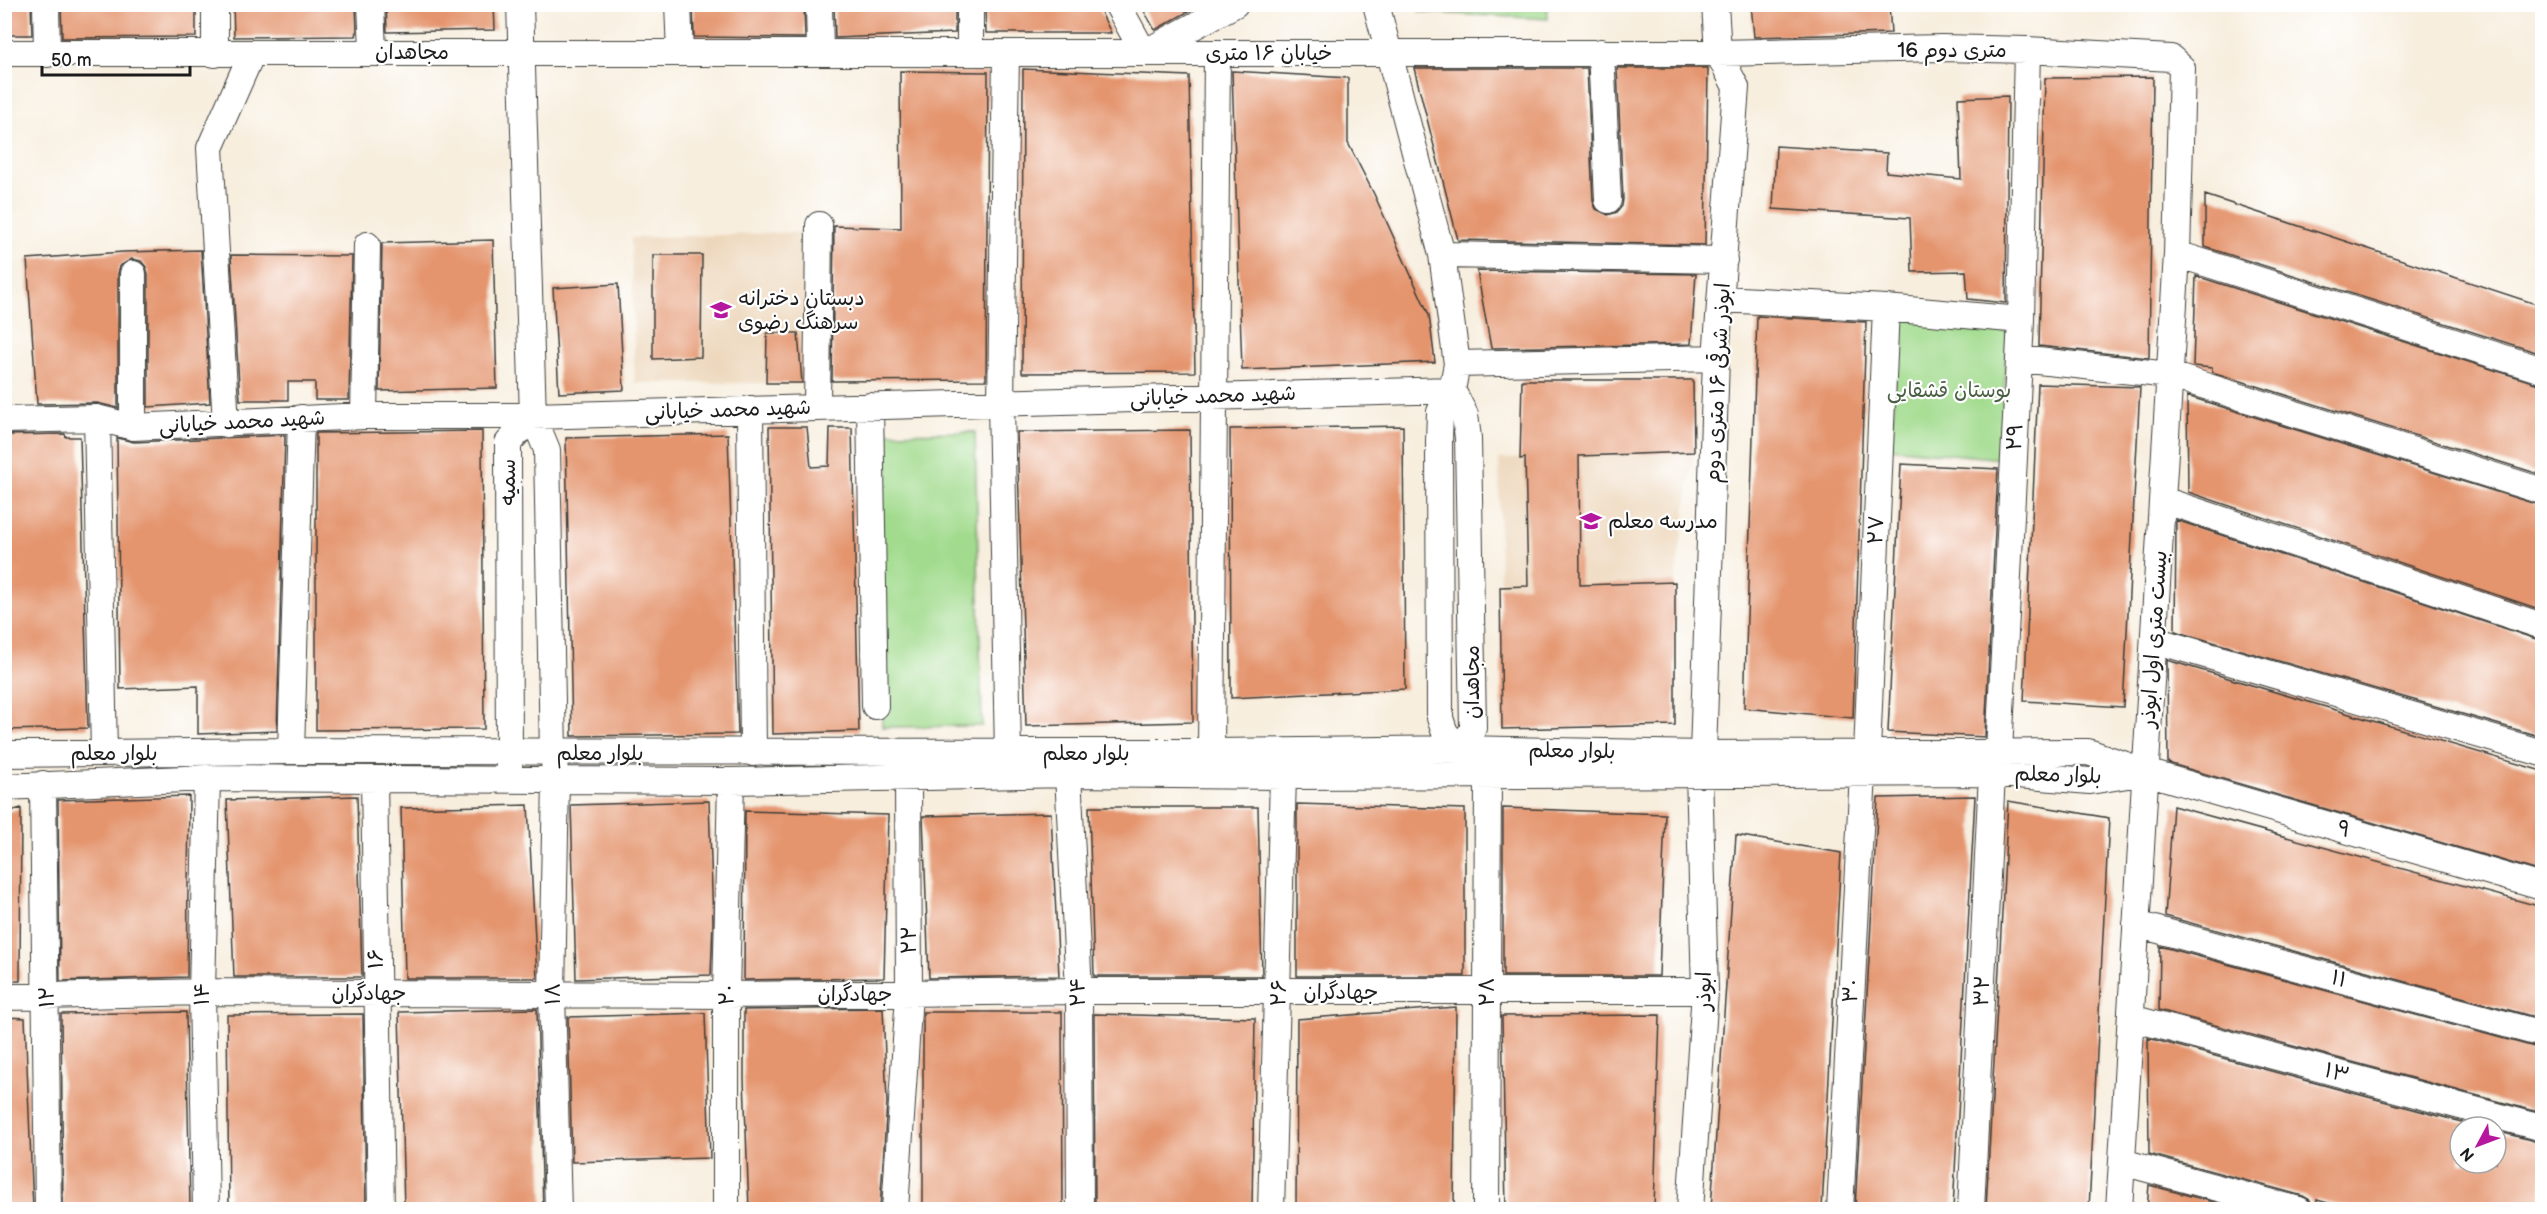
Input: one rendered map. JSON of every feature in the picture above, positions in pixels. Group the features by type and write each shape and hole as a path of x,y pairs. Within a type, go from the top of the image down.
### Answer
{"street":[{"path":"46,4 47,54"},
{"path":"215,4 215,54"},
{"path":"371,4 373,51"},
{"path":"520,4 533,416"},
{"path":"678,4 680,53"},
{"path":"819,4 819,53"},
{"path":"970,4 970,53"},
{"path":"1117,4 1144,53 1235,4"},
{"name":"مجاهدان","path":"1376,4 1442,255 1457,364 1452,390 1440,412 1440,718 1445,733 1461,749"},
{"path":"1715,4 1718,53"},
{"name":"16 متری دوم","path":"1718,53 1942,48 2027,50 2171,58 2182,68"},
{"name":"۲۹","path":"1996,762 2021,320 2027,50"},
{"name":"مجاهدان","path":"4,53 215,54 373,51 819,53"},
{"path":"1211,752 1217,52"},
{"path":"1601,52 1608,200"},
{"path":"226,424 210,148 252,53"},
{"name":"خیابان ۱۶ متری","path":"819,53 1718,53"},
{"path":"1006,53 1001,403 1008,753"},
{"name":"ابوذر شرقی ۱۶ متری دوم","path":"1701,763 1716,358 1736,87 1718,53"},
{"name":"بیست متری اول ابوذر","path":"2119,1209 2177,254 2182,68"},
{"path":"817,408 819,225"},
{"path":"364,416 367,245"},
{"path":"2177,254 2542,370"},
{"path":"1442,255 1724,260"},
{"path":"133,274 133,427"},
{"path":"1721,299 1886,308 2021,320"},
{"name":"۲۷","path":"1865,762 1886,308"},
{"path":"1457,364 1716,358"},
{"path":"2019,359 2170,375 2542,491"},
{"name":"شهید محمد خیابانی","path":"4,420 97,418 133,427 364,416 533,416 1452,390"},
{"path":"870,406 875,706"},
{"path":"750,410 753,753"},
{"name":"سمیه","path":"510,779 507,753 508,443 533,416 547,450 553,753 556,779"},
{"path":"97,418 104,753"},
{"path":"291,751 301,418"},
{"path":"2163,500 2542,626"},
{"path":"2154,640 2542,753"},
{"path":"1460,775 1461,749"},
{"name":"بلوار معلم","path":"4,787 207,778 731,781 908,777 967,765 1008,753 1461,749 1701,763"},
{"name":"بلوار معلم","path":"4,754 291,751 753,753 967,765 1068,774 1283,776 1488,775 1701,763 1865,762 1996,762 2090,781 2146,772"},
{"name":"۳۰","path":"1840,1209 1865,762"},
{"name":"۳۲","path":"1971,1209 1996,762"},
{"name":"ابوذر","path":"1690,1209 1706,990 1701,763"},
{"name":"۹","path":"2146,772 2542,886"},
{"name":"۲۴","path":"1068,774 1079,991 1080,1209"},
{"name":"۲۸","path":"1486,1209 1488,775"},
{"name":"۲۶","path":"1271,1209 1279,992 1283,776"},
{"name":"۲۲","path":"896,1209 909,994 908,777"},
{"name":"۱۴","path":"206,1209 202,992 207,778"},
{"name":"۱۸","path":"556,779 552,994 558,1209"},
{"name":"۱۶","path":"374,780 381,1209"},
{"name":"۲۰","path":"726,1209 726,994 731,781"},
{"name":"۱۲","path":"43,784 48,1209"},
{"name":"۱۱","path":"2136,924 2542,1034"},
{"name":"جهادگران","path":"4,997 202,992 909,994 1079,991 1706,990"},
{"name":"۱۳","path":"2131,1018 2542,1128"},
{"path":"2122,1162 2299,1209"}],"shaded area":[{"name":"دبستان دخترانه سرهنگ رضوی","path":"807,232 810,383 635,383 631,238"},
{"name":"مدرسه معلم","path":"1694,452 1675,582 1500,587 1499,459"}],"green space":[{"path":"1418,5 1547,5 1548,19 1420,12"},
{"name":"بوستان قشقایی","path":"1898,318 2007,332 2001,459 1891,448"},
{"path":"975,432 982,726 882,727 877,433"}],"building":[{"path":"4,4 31,4 32,35 4,35"},
{"path":"61,4 196,4 196,37 62,38"},
{"path":"233,4 356,4 357,32 356,36 234,37"},
{"path":"386,4 494,4 495,30 387,32"},
{"path":"693,4 804,4 805,38 694,37"},
{"path":"834,4 955,4 955,33 835,38"},
{"path":"985,4 1097,4 1111,33 986,33"},
{"path":"1140,4 1202,4 1155,30"},
{"path":"1751,4 1889,4 1891,33 1754,37"},
{"path":"1414,68 1587,68 1593,201 1596,209 1608,215 1617,212 1622,206 1623,199 1617,68 1708,68 1705,245 1458,240"},
{"path":"1023,69 1189,76 1195,372 1022,373"},
{"path":"900,71 988,72 986,380 832,381 834,226 901,228"},
{"path":"1232,71 1348,78 1348,143 1429,315 1435,362 1242,370"},
{"path":"2153,77 2149,358 2039,346 2045,78"},
{"path":"2008,96 2006,303 1968,299 1966,271 1912,272 1910,218 1773,209 1776,146 1887,153 1886,172 1961,179 1958,98"},
{"path":"2205,195 2542,306 2542,354 2205,247"},
{"path":"493,240 497,388 379,391 382,243"},
{"path":"201,250 210,403 148,407 148,274 141,261 132,259 120,266 118,274 118,408 97,403 37,404 27,259 123,252"},
{"path":"231,255 352,256 349,400 315,400 315,382 288,382 288,400 240,400"},
{"path":"653,255 702,255 701,357 653,359"},
{"path":"1477,271 1696,274 1691,344 1491,348"},
{"path":"2196,276 2542,385 2542,475 2212,372 2212,368 2193,366"},
{"path":"618,284 624,390 559,393 553,288"},
{"path":"1757,316 1866,322 1853,718 1744,708"},
{"path":"767,333 798,333 802,383 766,383"},
{"path":"1522,380 1693,380 1694,452 1579,456 1580,585 1675,582 1675,725 1502,729 1500,587 1528,586 1525,458 1520,459"},
{"path":"2038,384 2140,387 2123,707 2024,701"},
{"path":"2187,396 2542,506 2542,610 2188,492"},
{"path":"1403,426 1405,689 1231,698 1230,429"},
{"path":"769,427 807,427 811,467 829,466 830,428 852,428 859,731 773,734"},
{"path":"1190,430 1193,722 1026,726 1017,432"},
{"path":"482,431 484,729 316,730 316,433"},
{"path":"65,434 66,437 80,437 88,728 4,730 4,435"},
{"path":"728,434 738,734 572,736 566,438"},
{"path":"285,435 277,731 198,734 198,686 120,689 117,438 134,442"},
{"path":"1901,464 1998,469 1985,737 1888,732"},
{"path":"2176,520 2542,641 2542,737 2175,631"},
{"path":"2167,660 2542,771 2542,872 2168,763"},
{"path":"189,796 187,977 60,981 58,800"},
{"path":"357,796 362,977 234,977 227,800"},
{"path":"1975,796 1953,1209 1855,1209 1878,798"},
{"path":"709,801 713,922 711,975 576,979 571,805"},
{"path":"2008,801 2109,818 2089,1209 1986,1209"},
{"path":"1297,804 1465,809 1465,976 1297,976"},
{"path":"528,805 537,978 405,978 401,808"},
{"path":"2173,806 2542,907 2542,1019 2165,916"},
{"path":"1089,807 1258,807 1262,976 1094,976"},
{"path":"21,808 20,981 4,981 4,813"},
{"path":"1503,808 1665,814 1659,976 1503,976"},
{"path":"745,811 888,815 884,978 744,980"},
{"path":"1051,813 1059,976 929,978 923,816"},
{"path":"1736,835 1841,853 1822,1209 1711,1209"},
{"path":"2160,946 2542,1049 2542,1113 2159,1010"},
{"path":"1456,1007 1454,1209 1296,1209 1297,1019"},
{"path":"883,1008 887,1102 880,1209 749,1209 744,1010"},
{"path":"537,1009 543,1209 404,1209 399,1012"},
{"path":"186,1012 190,1209 63,1209 61,1014"},
{"path":"923,1012 1062,1012 1063,1209 923,1209"},
{"path":"705,1013 710,1158 572,1162 568,1017"},
{"path":"363,1014 366,1209 229,1209 227,1015"},
{"path":"1094,1014 1255,1018 1252,1209 1095,1209"},
{"path":"1660,1015 1654,1209 1506,1209 1502,1016"},
{"path":"4,1017 25,1018 33,1209 4,1209"},
{"path":"2148,1038 2448,1118 2448,1175 2508,1175 2508,1134 2542,1143 2542,1209 2350,1209 2317,1200 2316,1209 2314,1209 2310,1200 2303,1196 2149,1154"},
{"path":"2149,1185 2240,1209 2147,1209"}],"place":[{"name":"دبستان دخترانه سرهنگ رضوی","path":"721,310"},
{"name":"مدرسه معلم","path":"1591,521"}]}
